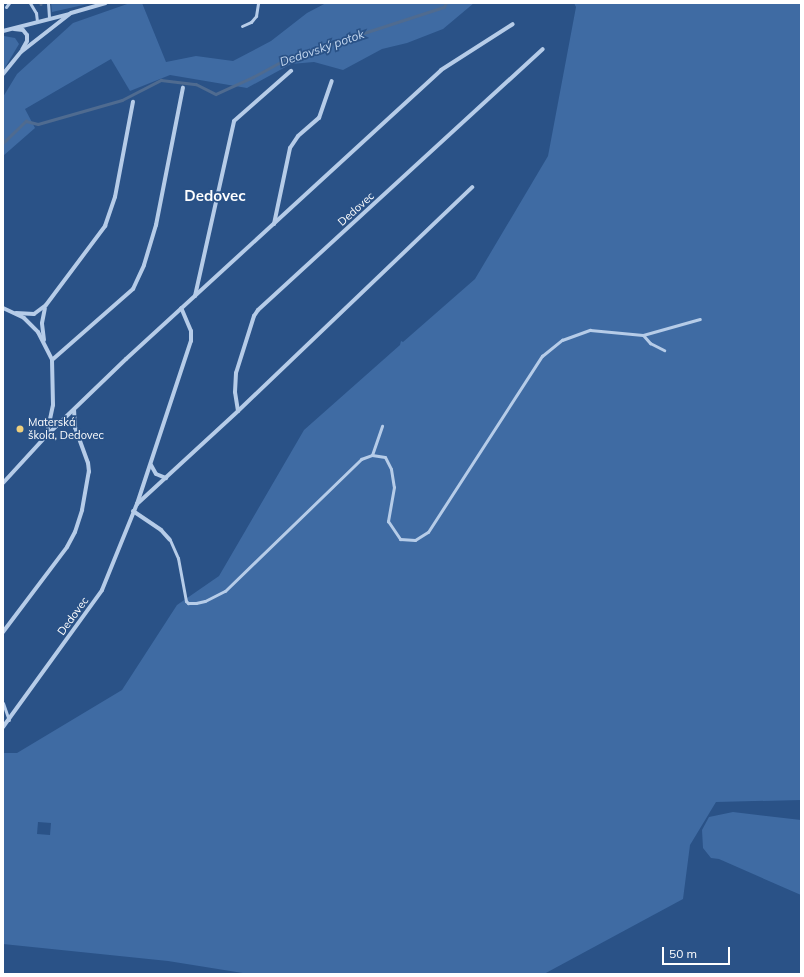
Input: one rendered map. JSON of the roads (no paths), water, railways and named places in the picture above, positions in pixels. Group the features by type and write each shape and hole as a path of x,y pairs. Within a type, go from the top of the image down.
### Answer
{"street":[{"path":"5,30 106,3"},
{"path":"21,52 72,13"},
{"path":"3,483 46,436 181,308 441,70 513,24"},
{"path":"3,74 21,52 27,41 25,33 20,29 5,30"},
{"name":"Dedovec","path":"238,411 235,392 236,373 254,316 258,310 543,50"},
{"path":"195,296 234,121 291,71"},
{"path":"274,224 290,148 298,136 319,118 332,81"},
{"path":"52,360 133,289 144,265 156,225 183,88"},
{"path":"3,308 16,313 34,314 46,305 105,226 115,197 133,102"},
{"name":"Dedovec","path":"137,504 238,411 472,187"},
{"path":"46,305 42,323 45,342 52,360 53,405 46,436"},
{"name":"Dedovec","path":"3,727 102,590 137,504 191,341 191,331 181,308"},
{"path":"16,313 38,332 45,342"},
{"path":"3,632 67,547 77,525 89,472 88,463 75,428 74,410"},
{"path":"150,465 156,474 166,478"},
{"path":"133,511 161,530 170,540"}],"lane":[{"path":"6,7 9,3"},
{"path":"30,3 36,12 37,21"},
{"path":"48,3 49,18"},
{"path":"242,26 252,22 256,16 258,3"},
{"path":"170,540 178,558 186,601 188,603 196,603 205,601 225,591 361,459 372,454 385,457 391,469 394,487 388,521 400,539 415,540 428,532 542,356 562,340 590,330 643,335 700,319"},
{"path":"643,335 650,343 664,350"},
{"path":"372,454 382,426"},
{"path":"3,703 8,720"}],"waterway":[{"name":"Dedovský potok","path":"3,143 26,121 38,124 122,100 161,80 196,84 216,94 253,77 290,57 444,7 446,3"}],"place":[{"name":"Materská škola, Dedovec","path":"20,429"}],"district":[{"name":"Dedovec","path":"215,196"}]}
